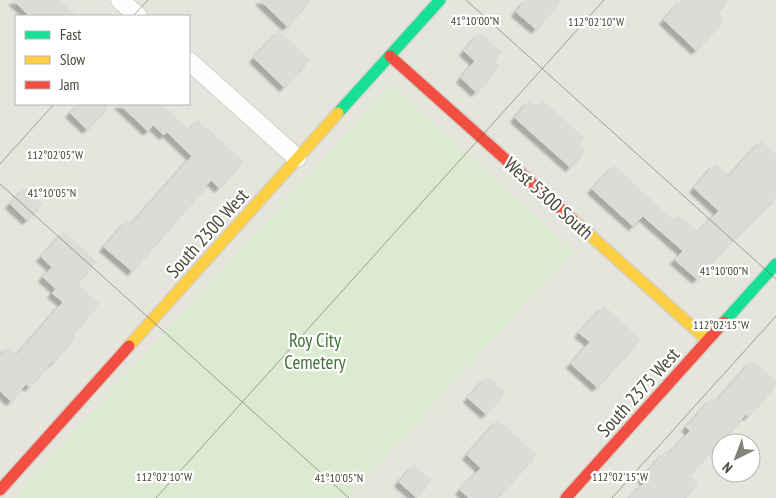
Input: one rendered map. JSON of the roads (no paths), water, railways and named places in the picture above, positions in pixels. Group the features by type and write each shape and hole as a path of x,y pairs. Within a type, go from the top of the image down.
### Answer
{"street":[{"path":"120,0 137,15"},
{"name":"South 2300 West","path":"0,490 440,0"},
{"name":"West 5300 South","path":"390,56 707,340"},
{"path":"190,63 298,158"},
{"name":"South 2375 West","path":"566,498 776,264"}],"park label":[{"name":"Roy City Cemetery","path":"315,351"}]}
